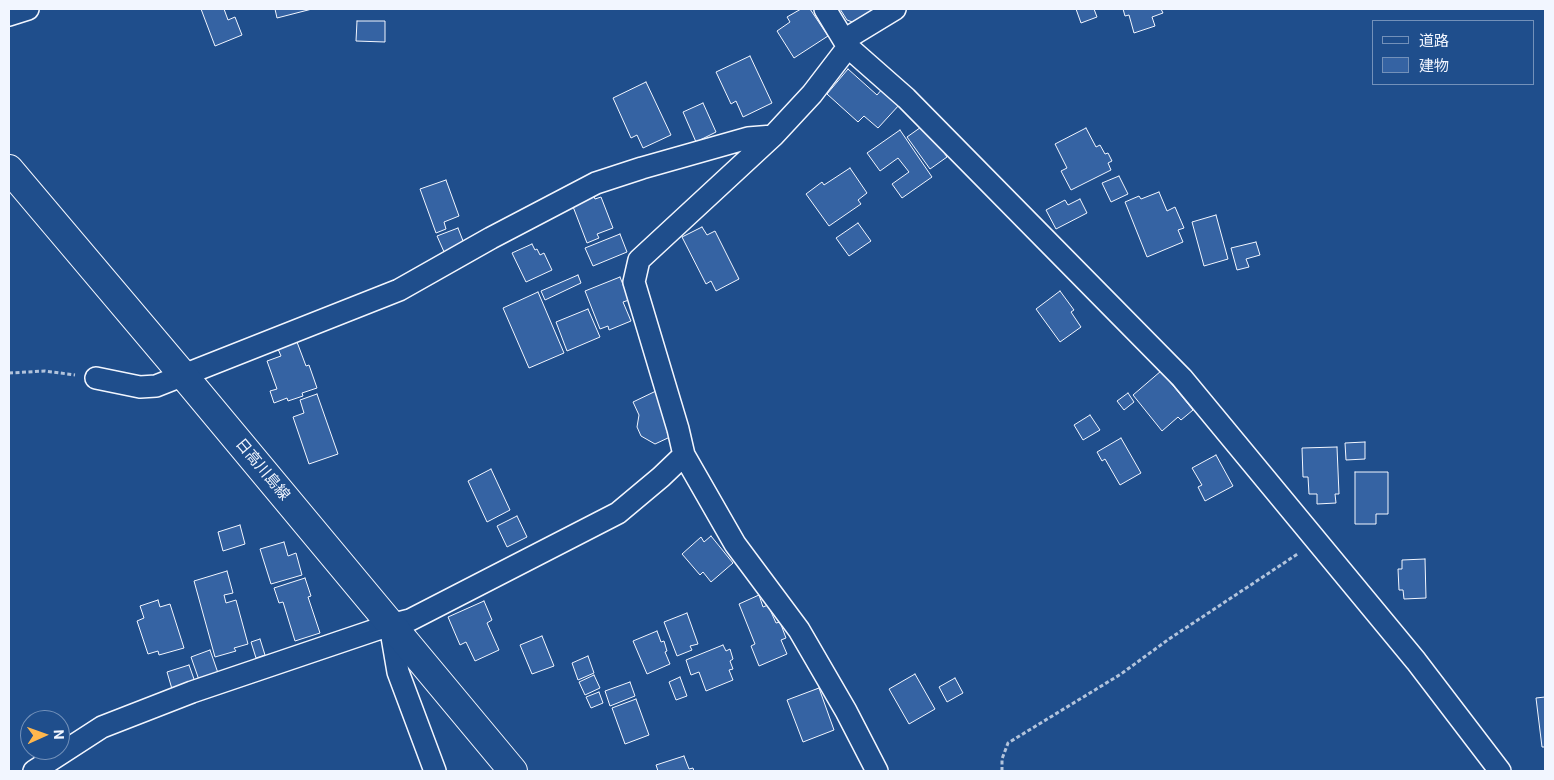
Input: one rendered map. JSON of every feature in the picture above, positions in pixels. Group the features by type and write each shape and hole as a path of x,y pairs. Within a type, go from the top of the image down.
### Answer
{"main road":[{"name":"日高川島線","path":"9,169 513,771"}],"street":[{"path":"9,15 28,9"},
{"path":"825,9 846,43 906,98 1182,378 1416,661 1500,771"},
{"path":"877,771 846,711 800,630 735,544 684,455 634,282 639,260 773,136 812,94 846,43 895,9"},
{"path":"96,378 140,387 156,386 184,376 197,369 399,290 491,238 596,183 748,138 773,136"},
{"path":"34,771 102,727 192,692 390,625 410,620 618,514 684,455"},
{"path":"390,625 398,672 435,771"}],"path":[{"path":"9,373 45,371 96,378"},
{"path":"1002,771 1002,760 1008,743 1121,674 1316,542"}],"building":[{"path":"201,9 224,9 228,20 235,17 242,35 215,46"},
{"path":"275,9 312,9 277,18"},
{"path":"801,9 810,9 828,36 794,58 777,31 790,22 787,17"},
{"path":"840,9 879,9 855,23 847,20"},
{"path":"1076,9 1094,9 1097,17 1081,23"},
{"path":"1123,9 1161,9 1163,13 1152,17 1155,26 1134,33 1129,15 1125,16"},
{"path":"357,21 385,21 385,42 356,41"},
{"path":"750,56 772,103 743,117 736,101 731,104 716,72"},
{"path":"848,69 877,95 883,88 900,104 878,128 864,116 858,122 827,94"},
{"path":"646,82 671,135 643,148 637,135 631,138 613,98"},
{"path":"703,103 716,132 696,142 683,112"},
{"path":"924,125 947,157 930,169 907,137"},
{"path":"1086,128 1096,147 1100,145 1105,154 1108,153 1112,161 1108,163 1111,170 1071,190 1061,171 1067,168 1055,144"},
{"path":"900,130 932,177 902,198 892,184 909,172 898,158 880,171 867,153"},
{"path":"850,168 867,193 858,200 861,204 829,226 806,194 822,182 824,185"},
{"path":"1119,176 1128,194 1111,202 1102,183"},
{"path":"446,180 459,216 444,222 446,229 436,233 420,189"},
{"path":"592,192 595,199 601,197 613,228 597,234 599,238 587,243 572,204"},
{"path":"1159,192 1167,211 1175,207 1184,228 1178,230 1183,242 1147,257 1125,202 1139,196 1141,199"},
{"path":"1080,199 1087,213 1056,229 1046,210 1065,200 1068,205"},
{"path":"1216,215 1228,259 1204,266 1192,222"},
{"path":"858,223 871,241 849,256 836,238"},
{"path":"702,227 707,235 715,231 739,279 716,291 711,281 706,284 682,237"},
{"path":"458,228 465,246 445,254 437,236"},
{"path":"620,234 627,252 593,266 585,248"},
{"path":"1256,242 1260,255 1246,259 1249,267 1237,270 1231,248"},
{"path":"532,244 540,255 544,253 552,270 526,282 512,253"},
{"path":"578,275 581,283 545,300 541,291"},
{"path":"620,277 629,300 623,302 631,321 609,330 608,326 600,329 585,291"},
{"path":"1060,291 1074,310 1071,312 1081,327 1060,342 1036,309"},
{"path":"538,292 564,353 529,368 503,308"},
{"path":"588,309 600,337 567,351 556,322"},
{"path":"297,342 306,366 309,365 317,388 302,393 303,396 288,401 287,398 274,403 270,391 277,389 267,361 281,356 278,349"},
{"path":"1161,371 1193,410 1181,420 1178,417 1162,431 1133,395"},
{"path":"656,391 673,429 667,432 670,437 655,444 641,436 637,427 639,415 633,402"},
{"path":"1128,393 1134,402 1124,410 1117,401"},
{"path":"317,394 338,454 309,464 293,417 304,413 300,400"},
{"path":"1090,415 1100,430 1083,440 1074,425"},
{"path":"1121,438 1141,473 1120,485 1105,459 1102,461 1097,452"},
{"path":"1365,442 1365,459 1346,460 1345,443"},
{"path":"1337,447 1339,494 1335,494 1336,503 1317,504 1317,494 1309,494 1308,477 1303,477 1302,448"},
{"path":"1216,455 1233,486 1205,501 1198,487 1202,485 1192,468"},
{"path":"491,469 510,510 487,522 468,481"},
{"path":"1355,472 1388,472 1388,514 1376,514 1376,524 1355,524"},
{"path":"517,516 527,537 507,547 497,526"},
{"path":"240,525 245,544 223,551 218,532"},
{"path":"711,536 733,563 711,582 703,572 700,575 682,554 701,537 704,542"},
{"path":"284,542 288,556 296,553 302,575 271,584 260,549"},
{"path":"1425,559 1426,598 1404,599 1403,590 1399,590 1398,569 1402,569 1402,560"},
{"path":"227,571 233,593 224,595 226,603 236,600 248,644 234,648 236,651 215,657 194,581"},
{"path":"305,578 311,596 308,597 320,633 295,641 283,602 279,603 274,588"},
{"path":"759,595 763,607 768,605 776,623 780,622 786,638 781,640 787,654 759,666 751,646 755,644 739,604"},
{"path":"158,600 160,607 170,604 184,648 159,655 158,651 148,654 137,621 144,618 140,606"},
{"path":"484,601 492,620 487,623 499,650 475,661 466,642 460,645 448,617"},
{"path":"687,613 698,644 690,646 692,650 677,656 664,622"},
{"path":"657,631 661,642 664,641 667,651 665,652 670,664 647,674 633,641"},
{"path":"542,636 554,666 532,674 520,645"},
{"path":"260,639 265,655 256,658 251,642"},
{"path":"723,645 726,651 730,649 733,659 730,661 733,669 729,670 733,680 706,691 699,672 691,675 686,660"},
{"path":"210,650 218,673 199,680 191,657"},
{"path":"588,656 594,673 578,680 572,663"},
{"path":"189,665 195,682 172,689 167,672"},
{"path":"915,674 935,709 909,724 889,689"},
{"path":"594,675 600,688 585,695 579,682"},
{"path":"680,677 687,696 676,700 669,682"},
{"path":"955,678 963,693 947,702 939,687"},
{"path":"630,682 635,696 610,706 605,691"},
{"path":"819,688 834,730 803,742 787,700"},
{"path":"599,692 603,703 591,708 586,697"},
{"path":"1545,697 1545,747 1542,747 1536,698"},
{"path":"636,699 649,735 625,744 612,708"},
{"path":"684,756 689,769 693,768 694,771 658,771 656,765"}]}
